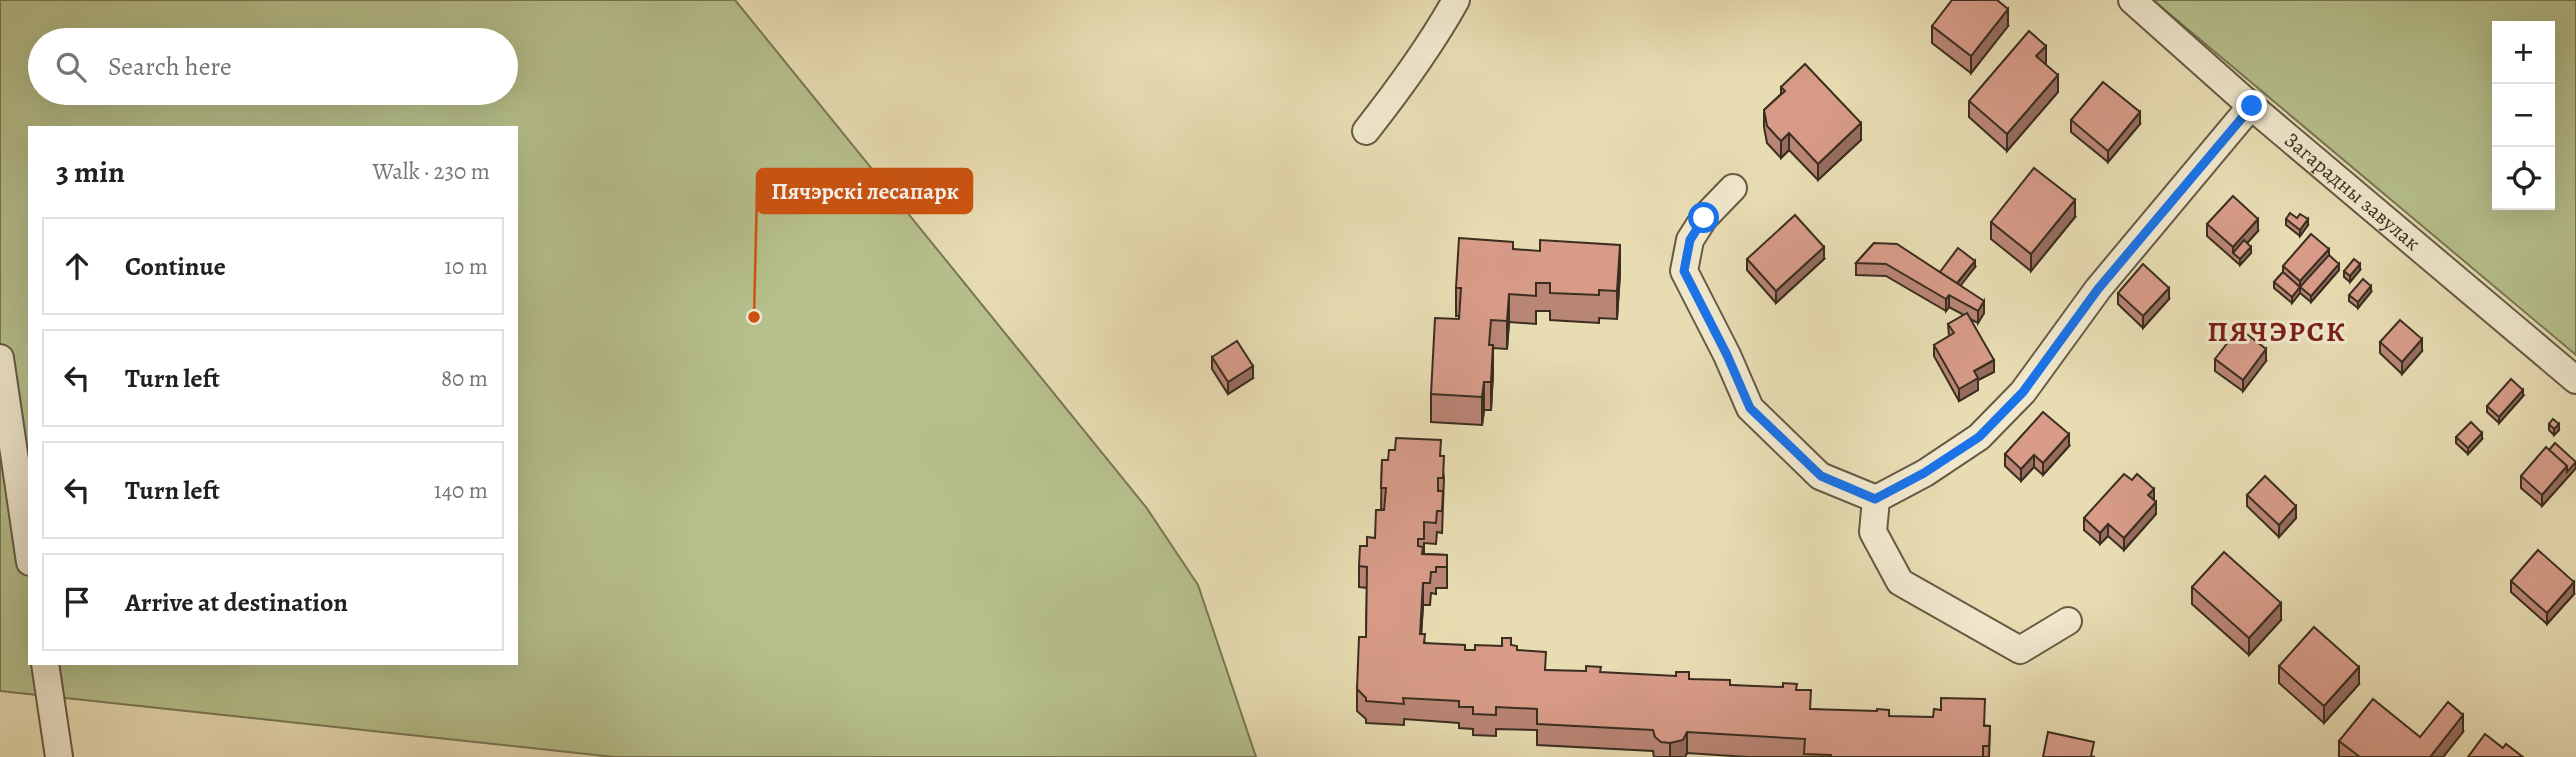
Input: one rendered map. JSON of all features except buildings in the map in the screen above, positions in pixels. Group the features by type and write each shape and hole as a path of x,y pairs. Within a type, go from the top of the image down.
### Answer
{"street":[{"path":"1366,131 1405,82 1456,0"},
{"name":"Загарадны завулак","path":"2132,0 2252,106 2576,380"},
{"path":"1875,499 1924,473 1979,437 2023,392 2098,289 2252,106"},
{"path":"1733,188 1704,218 1690,240 1684,271 1727,355 1750,408 1821,476 1875,499"},
{"path":"0,358 28,548"},
{"path":"1875,499 1873,532 1900,582 2020,650 2068,621"},
{"path":"45,665 59,757"}],"green space":[{"path":"0,0 735,0 1146,507 1198,585 1256,757 614,757 0,691"},
{"path":"2153,0 2576,0 2576,355"}],"place":[{"name":"Пячэрскі лесапарк","path":"754,317"}],"district":[{"name":"ПЯЧЭРСК","path":"2277,332"}],"route":[{"path":"1704,218 1690,240 1684,271 1727,355 1750,408 1821,476 1875,499 1924,473 1979,437 2023,392 2098,289 2252,106"}]}
